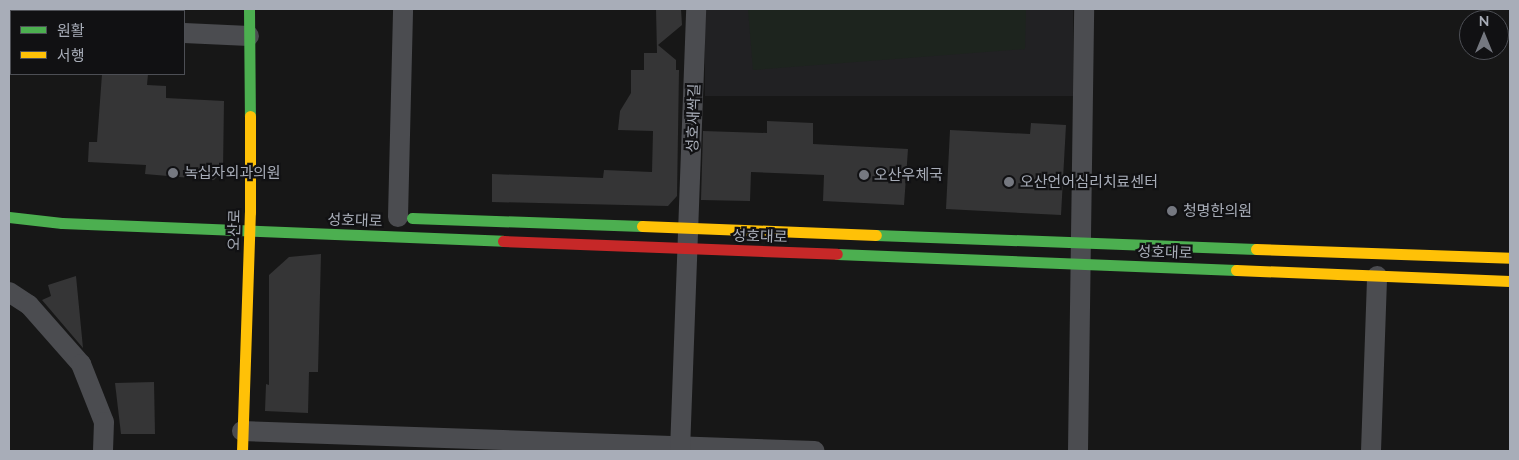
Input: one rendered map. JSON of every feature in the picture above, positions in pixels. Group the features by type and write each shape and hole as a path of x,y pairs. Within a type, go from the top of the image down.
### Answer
{"main road":[{"name":"오산로","path":"242,451 249,230 254,212 249,9"},
{"path":"233,211 254,212"},
{"name":"성호대로","path":"9,216 62,223 1510,281"},
{"name":"성호대로","path":"393,217 1510,258"}],"street":[{"path":"393,217 404,9"},
{"name":"성호새싹길","path":"680,448 696,9"},
{"path":"1078,451 1084,9"},
{"path":"185,32 249,36"},
{"path":"1371,451 1377,276"},
{"path":"9,292 29,305 81,364 104,422 103,451"},
{"path":"242,431 680,448 815,451"}],"shaded area":[{"path":"705,9 1073,9 1073,96 705,96"},
{"path":"748,9 1026,9 1025,49 753,70"}],"building":[{"path":"656,9 681,9 682,25 658,45 676,60 676,70 679,70 677,196 668,206 492,202 492,174 603,178 604,170 652,172 653,131 618,130 620,111 631,93 631,70 644,70 644,53 657,53"},
{"path":"102,75 148,75 147,85 166,86 166,98 224,101 223,170 214,180 145,174 146,165 88,162 89,142 97,142"},
{"path":"767,121 813,123 813,144 908,149 904,205 823,201 824,175 751,172 750,201 701,200 703,131 767,133"},
{"path":"1031,123 1066,125 1061,215 946,209 950,130 1030,134"},
{"path":"321,254 318,372 309,372 308,413 265,411 266,384 269,385 269,275 289,257"},
{"path":"76,276 83,348 42,300 51,296 48,285"},
{"path":"154,382 155,434 121,434 115,383"}],"traffic: fast":[{"path":"249,9 250,116"},
{"path":"9,217 62,223 503,241"},
{"path":"412,218 642,226"},
{"path":"876,235 1256,249"},
{"path":"837,254 1236,270"}],"traffic: slow":[{"path":"242,451 250,212 250,116"},
{"path":"642,226 876,235"},
{"path":"1256,249 1510,258"},
{"path":"1236,270 1510,281"}],"traffic: jam":[{"path":"503,241 837,254"}],"place":[{"name":"녹십자외과의원","path":"173,173"},
{"name":"오산우체국","path":"864,175"},
{"name":"오산언어심리치료센터","path":"1009,182"},
{"name":"청명한의원","path":"1172,211"}]}
